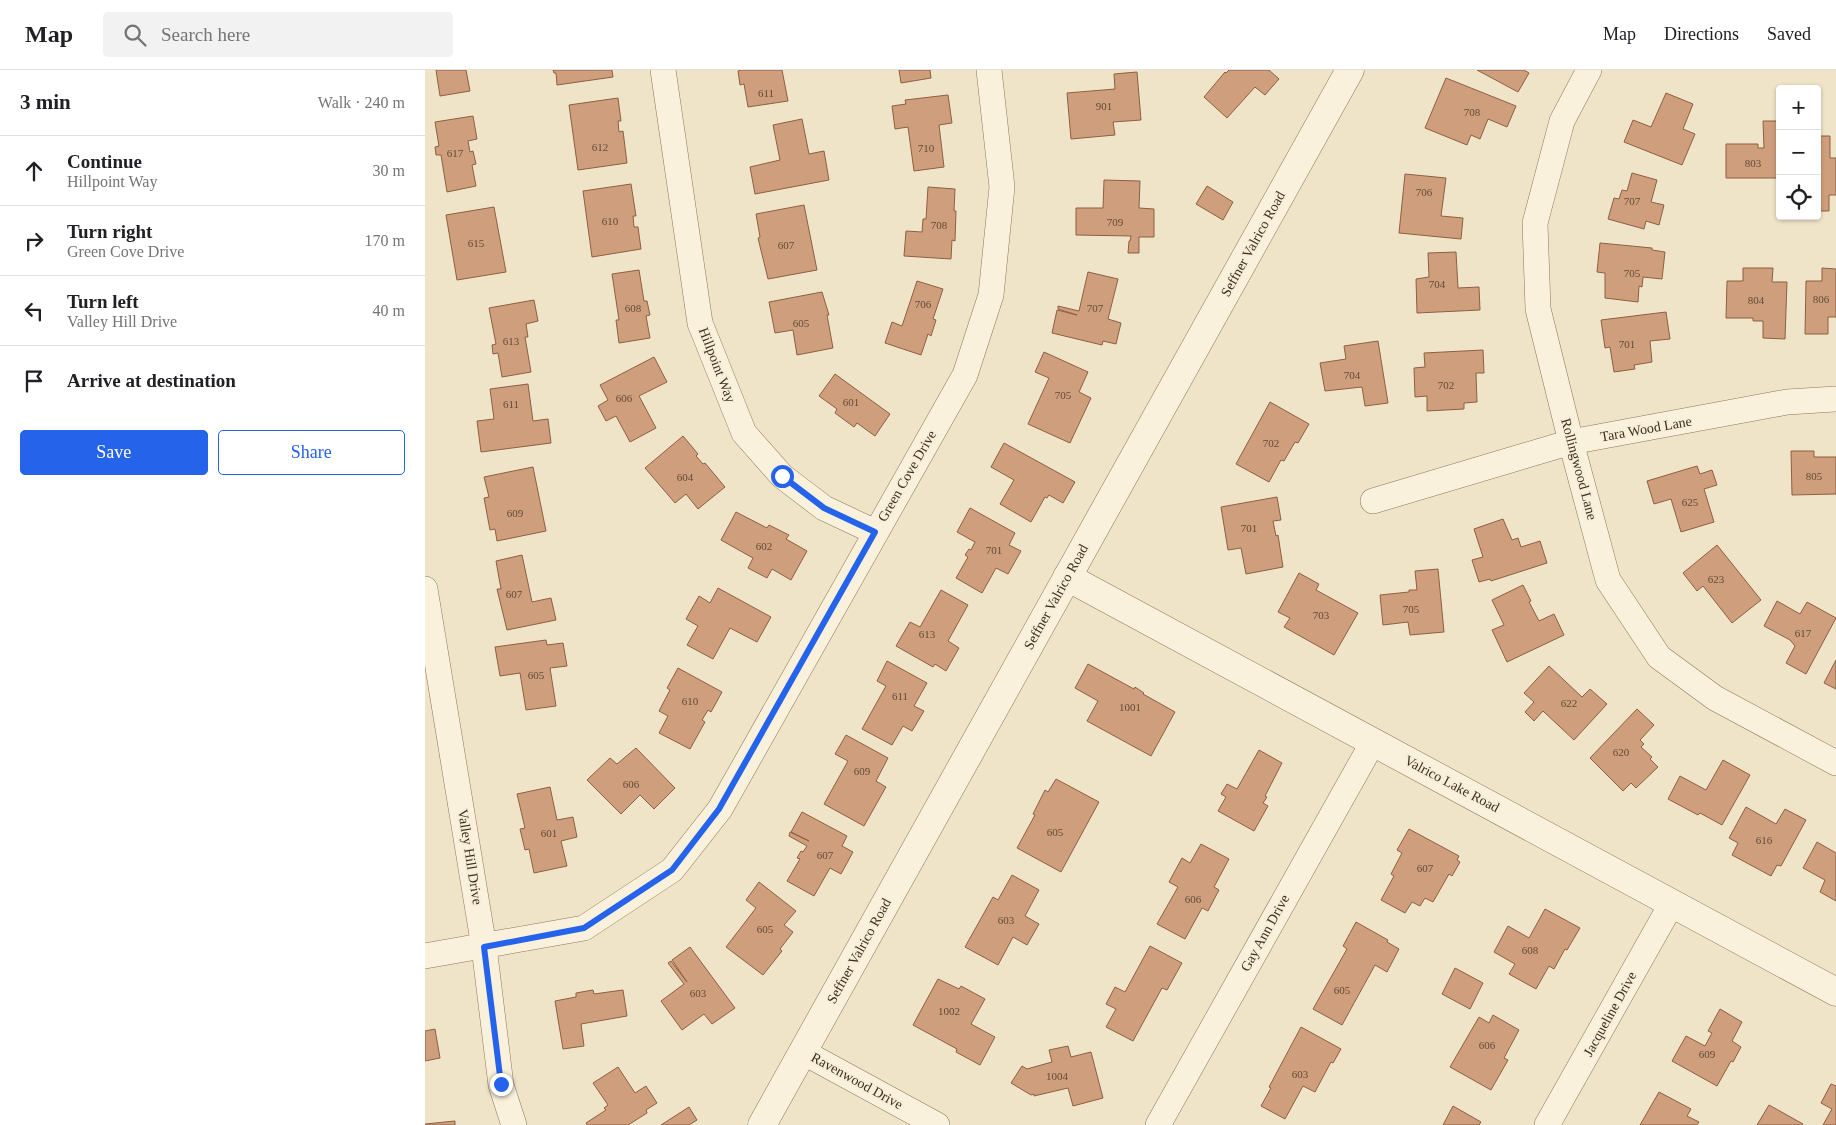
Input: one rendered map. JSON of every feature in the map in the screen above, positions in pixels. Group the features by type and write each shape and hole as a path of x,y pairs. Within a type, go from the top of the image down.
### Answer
{"street":[{"name":"Hillpoint Way","path":"663,70 700,323 744,433 782,476 824,508 875,532"},
{"name":"Green Cove Drive","path":"425,956 584,928 672,870 719,809 965,374 991,295 1002,187 989,70"},
{"name":"Seffner Valrico Road","path":"762,1125 1350,70"},
{"name":"Rollingwood Lane","path":"1589,70 1562,121 1535,223 1538,309 1608,580 1659,657 1715,698 1836,763"},
{"name":"Tara Wood Lane","path":"1373,501 1571,442 1787,402 1836,399"},
{"name":"Valrico Lake Road","path":"1067,577 1836,992"},
{"name":"Valley Hill Drive","path":"425,589 484,947 501,1084 514,1125"},
{"name":"Gay Ann Drive","path":"1158,1125 1373,742"},
{"name":"Jacqueline Drive","path":"1547,1125 1672,903"},
{"name":"Ravenwood Drive","path":"803,1052 937,1125"}],"building":[{"path":"436,70 466,70 470,91 440,96"},
{"path":"553,70 612,70 613,77 557,85 556,73"},
{"path":"782,70 788,101 748,107 744,84 740,85 738,71"},
{"path":"899,70 930,70 931,78 901,83"},
{"path":"1229,70 1269,70 1279,79 1265,95 1255,87 1227,118 1204,97 1225,72"},
{"path":"1477,70 1524,70 1529,73 1518,92"},
{"path":"1137,72 1141,120 1113,122 1115,135 1071,139 1067,93 1115,89 1114,74"},
{"path":"1446,78 1516,106 1507,127 1488,119 1480,139 1471,135 1467,145 1425,128"},
{"path":"1666,93 1693,104 1683,129 1695,134 1682,165 1624,142 1633,120 1651,127"},
{"path":"948,95 952,123 939,125 944,167 914,171 908,127 895,129 892,106 906,104 905,100"},
{"path":"618,98 621,121 618,121 619,132 623,131 627,163 578,170 569,105"},
{"path":"473,116 477,139 468,141 470,152 473,151 476,164 472,165 476,186 447,192 441,155 436,155 435,147 439,146 435,122"},
{"path":"802,119 809,154 824,151 829,180 755,194 750,167 780,160 773,125"},
{"path":"1763,121 1776,121 1776,178 1726,178 1726,144 1758,144 1758,148 1764,148"},
{"path":"1821,136 1830,136 1830,158 1836,158 1836,195 1829,195 1829,211 1821,211"},
{"path":"1632,173 1657,180 1651,202 1664,205 1659,225 1646,221 1644,229 1608,219 1614,198 1619,199 1622,190 1627,191"},
{"path":"1405,174 1446,178 1441,216 1463,218 1461,239 1399,233"},
{"path":"1104,180 1140,181 1139,208 1154,209 1154,237 1139,237 1139,253 1128,253 1131,236 1076,235 1076,208 1103,208"},
{"path":"631,184 636,216 633,216 634,227 638,227 641,249 592,257 583,191"},
{"path":"1207,186 1233,202 1223,220 1196,204"},
{"path":"928,187 955,189 955,241 952,240 951,259 904,256 906,231 922,232 923,219 926,219"},
{"path":"804,205 817,270 768,279 758,238 760,237 756,214"},
{"path":"494,207 506,272 457,280 446,215"},
{"path":"1600,243 1652,248 1652,250 1665,252 1662,279 1643,277 1642,287 1639,286 1638,302 1605,298 1605,273 1597,272"},
{"path":"1456,252 1458,288 1479,287 1480,310 1417,313 1416,279 1429,277 1428,253"},
{"path":"1743,268 1773,268 1772,282 1787,282 1785,339 1763,338 1763,321 1753,321 1753,318 1726,318 1727,281 1743,281"},
{"path":"1822,268 1836,269 1836,317 1828,317 1828,334 1805,334 1806,281 1822,281"},
{"path":"639,270 644,301 647,301 650,315 646,316 650,338 619,343 616,320 619,320 612,274"},
{"path":"1088,272 1118,279 1108,319 1121,323 1116,344 1103,341 1102,345 1052,333 1057,310 1077,315 1058,309 1058,306 1079,311"},
{"path":"917,281 943,289 933,319 936,320 931,336 928,334 921,355 885,343 892,322 902,326"},
{"path":"822,292 829,315 827,315 833,348 797,355 793,330 775,333 769,302"},
{"path":"534,300 538,321 526,324 528,337 525,337 531,372 502,377 498,353 493,354 492,345 496,344 489,308"},
{"path":"1666,312 1670,339 1650,341 1652,362 1634,365 1635,369 1614,372 1610,347 1605,348 1601,320"},
{"path":"1378,341 1388,403 1365,406 1362,387 1325,391 1320,363 1346,359 1344,346"},
{"path":"1483,350 1484,373 1476,373 1477,402 1464,403 1464,409 1427,411 1427,396 1415,397 1414,368 1425,367 1424,353"},
{"path":"1044,352 1088,372 1079,392 1091,398 1070,443 1028,424 1049,378 1035,372"},
{"path":"654,357 667,382 639,396 656,428 630,442 616,416 606,421 598,406 608,400 600,385"},
{"path":"835,374 890,414 875,436 857,423 854,427 835,413 837,409 819,396"},
{"path":"528,384 533,421 548,419 551,443 481,452 477,421 494,419 490,389"},
{"path":"1270,402 1309,424 1298,443 1295,442 1284,461 1281,460 1269,482 1236,464"},
{"path":"683,436 698,454 696,456 703,464 705,463 725,487 698,509 686,494 675,503 645,468"},
{"path":"1004,443 1075,482 1063,503 1049,495 1047,498 1045,497 1031,522 1000,504 1014,480 991,467"},
{"path":"1791,451 1814,451 1814,457 1836,457 1836,494 1792,495"},
{"path":"1697,466 1700,474 1712,470 1717,485 1704,489 1714,522 1681,532 1671,499 1654,504 1647,481"},
{"path":"533,467 546,531 497,541 495,529 490,530 484,498 489,497 484,477"},
{"path":"1277,497 1281,520 1273,521 1276,536 1278,535 1283,567 1246,574 1241,548 1228,550 1221,507"},
{"path":"970,508 1015,533 1009,545 1021,551 1008,574 996,568 982,593 956,578 968,557 965,555 969,549 971,550 975,542 957,532"},
{"path":"736,512 767,528 769,525 789,535 786,539 807,551 791,580 772,569 767,578 748,568 753,558 721,540"},
{"path":"1503,519 1512,540 1518,538 1521,547 1540,541 1547,563 1491,581 1490,579 1479,582 1472,560 1483,557 1474,529"},
{"path":"1717,545 1761,600 1732,623 1703,586 1697,591 1683,573"},
{"path":"522,555 532,602 551,598 556,620 507,630 497,589 501,589 496,561"},
{"path":"1438,569 1444,632 1410,635 1408,622 1383,625 1380,595 1417,590 1415,571"},
{"path":"1299,573 1319,584 1316,590 1358,613 1334,655 1284,627 1290,618 1278,612"},
{"path":"1523,585 1539,621 1554,614 1564,635 1507,662 1492,630 1504,625 1492,600"},
{"path":"718,588 771,617 757,642 730,628 713,659 687,645 698,626 686,619 699,596 710,603"},
{"path":"941,590 968,605 948,641 959,648 946,671 935,664 933,667 896,646 910,622 920,627"},
{"path":"1777,601 1800,614 1807,602 1836,618 1806,674 1786,663 1795,646 1790,640 1764,626"},
{"path":"546,640 547,645 563,643 567,666 550,668 556,706 526,710 520,673 500,676 495,647"},
{"path":"1836,660 1836,689 1824,683"},
{"path":"887,661 927,683 914,706 924,711 912,731 903,726 892,745 862,729 886,686 877,681"},
{"path":"1088,664 1134,689 1135,687 1143,694 1175,712 1151,756 1087,721 1098,701 1075,688"},
{"path":"1549,666 1582,697 1590,689 1607,704 1574,740 1543,711 1534,721 1525,712 1534,702 1524,693"},
{"path":"678,668 722,692 711,712 708,710 702,720 705,722 690,749 659,733 668,716 659,711 670,690 667,688"},
{"path":"1637,709 1654,725 1640,740 1644,744 1641,747 1652,757 1650,759 1658,767 1636,788 1631,783 1623,791 1590,758"},
{"path":"846,735 888,758 876,781 886,787 864,826 824,804 848,761 835,754"},
{"path":"636,748 675,788 654,809 640,795 621,814 587,780 610,758 617,764"},
{"path":"1259,750 1282,763 1265,796 1267,797 1263,803 1268,806 1254,831 1218,811 1226,797 1221,794 1227,784 1237,789"},
{"path":"1723,760 1750,775 1722,825 1668,799 1680,776 1706,790"},
{"path":"1056,779 1099,802 1061,872 1017,848 1035,815 1033,814 1045,790 1048,792"},
{"path":"550,787 557,820 573,817 577,837 561,841 567,866 534,873 529,849 525,850 520,829 525,828 517,794"},
{"path":"1746,807 1776,824 1785,809 1806,820 1781,866 1777,865 1771,876 1732,855 1738,843 1729,838"},
{"path":"802,812 847,836 842,846 853,852 841,874 830,868 814,896 787,881 800,859 797,858 801,851 803,852 807,846 789,836 790,832 809,841 791,832"},
{"path":"1409,829 1459,856 1457,860 1460,862 1452,876 1449,874 1433,902 1425,898 1420,906 1412,902 1405,913 1381,900 1394,876 1391,874 1402,853 1397,850"},
{"path":"1817,842 1836,853 1836,901 1820,892 1825,880 1803,868"},
{"path":"1201,844 1229,859 1214,887 1219,890 1208,911 1202,908 1185,939 1157,924 1178,887 1169,882 1182,858 1190,863"},
{"path":"1012,875 1039,890 1025,916 1039,924 1027,945 1013,937 998,965 965,947 993,897 998,900"},
{"path":"759,882 796,911 784,925 793,932 780,949 782,951 763,975 726,947 756,908 746,900"},
{"path":"1545,909 1580,928 1554,969 1549,966 1536,989 1509,974 1515,964 1494,952 1508,926 1529,938"},
{"path":"1356,922 1388,940 1387,942 1399,949 1387,972 1375,965 1342,1025 1313,1009 1347,949 1343,946"},
{"path":"1150,946 1182,963 1167,990 1162,988 1133,1041 1106,1027 1116,1009 1106,1004 1115,987 1125,992"},
{"path":"690,947 735,1008 712,1024 704,1014 682,1030 661,1001 684,984 668,963 671,961 687,982 672,960"},
{"path":"1455,968 1483,983 1470,1009 1442,994"},
{"path":"938,979 959,989 961,986 985,999 971,1024 995,1037 980,1065 956,1052 957,1049 913,1025"},
{"path":"593,990 594,994 623,990 627,1016 581,1024 584,1046 563,1049 555,1001 576,997 576,993"},
{"path":"1720,1009 1742,1022 1732,1041 1741,1047 1717,1086 1672,1061 1686,1036 1705,1046 1712,1033 1708,1031"},
{"path":"1493,1015 1519,1030 1504,1058 1508,1060 1491,1090 1450,1067 1479,1017 1489,1023"},
{"path":"1301,1027 1341,1049 1333,1063 1331,1062 1315,1092 1303,1086 1285,1119 1261,1106"},
{"path":"435,1029 440,1058 425,1061 425,1031"},
{"path":"1068,1046 1071,1057 1091,1052 1103,1098 1073,1106 1068,1088 1034,1096 1034,1094 1031,1095 1011,1083 1022,1066 1027,1069 1052,1062 1049,1050"},
{"path":"618,1067 635,1093 646,1086 657,1103 646,1110 647,1113 628,1125 587,1125 586,1123 606,1110 604,1108 608,1105 593,1083"},
{"path":"1831,1084 1836,1086 1836,1125 1823,1125 1832,1109 1821,1103"},
{"path":"1659,1092 1691,1109 1687,1116 1699,1122 1697,1125 1640,1125"},
{"path":"1769,1105 1803,1124 1757,1125"},
{"path":"1453,1106 1481,1122 1479,1125 1443,1125"},
{"path":"689,1107 697,1120 689,1125 661,1125"},
{"path":"455,1121 455,1125 425,1125 425,1124"}],"route":[{"path":"501,1084 484,947 584,928 672,870 719,809 875,532 824,508 782,476"}]}
